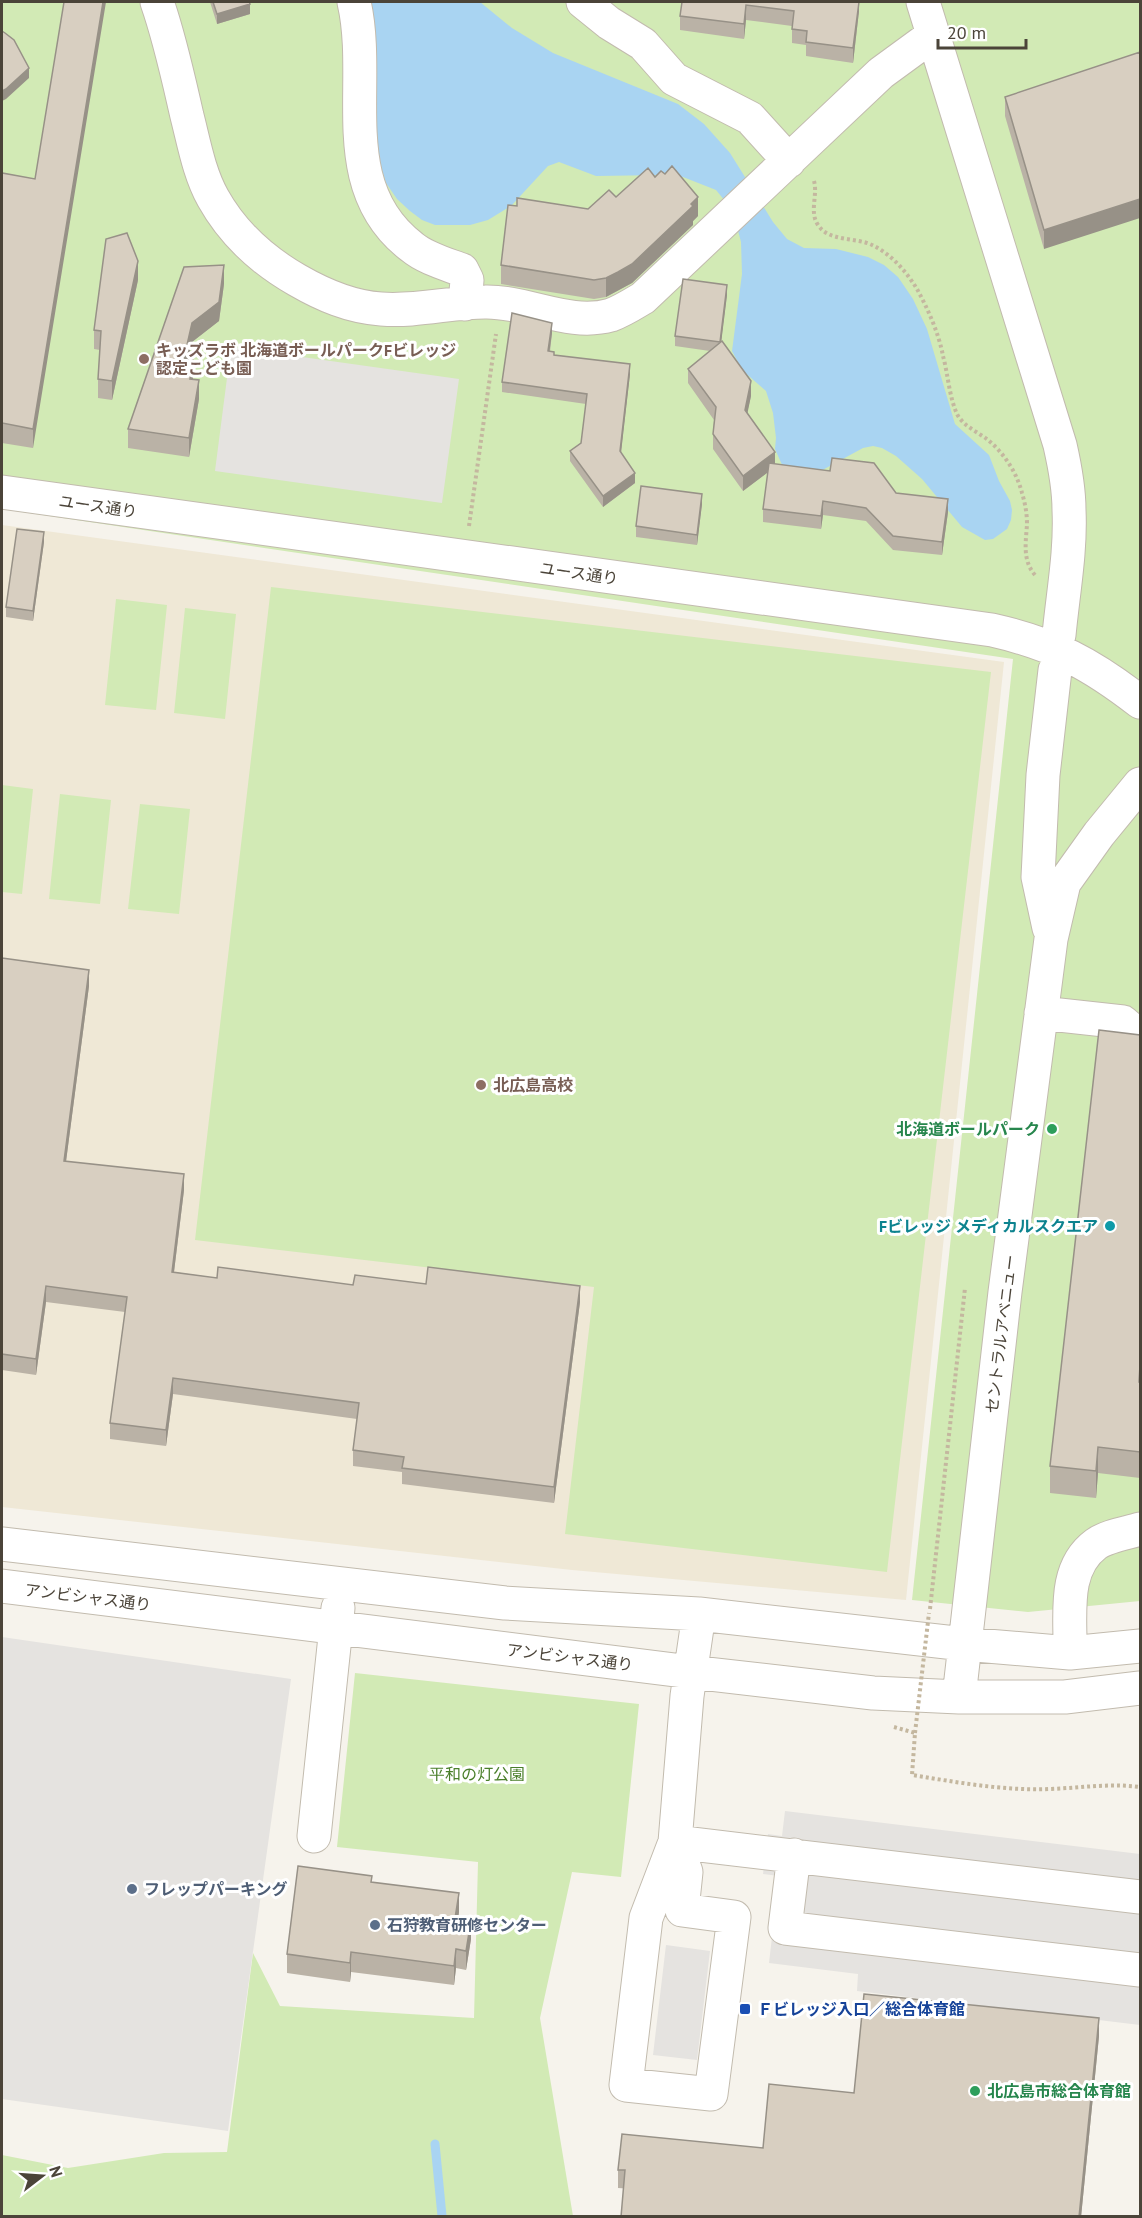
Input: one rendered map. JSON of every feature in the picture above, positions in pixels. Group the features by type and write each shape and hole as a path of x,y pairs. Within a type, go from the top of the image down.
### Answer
{"street":[{"path":"157,2 168,33 196,153 212,197 240,236 263,256 289,275 324,295 355,306 414,310 487,301 500,304 511,303 577,318 610,315 643,298 881,74 933,35"},
{"path":"354,2 360,32 359,139 362,161 373,196 388,225 413,248 462,270 467,280 465,304"},
{"path":"583,2 609,23 644,44 674,79 750,118 794,156"},
{"path":"923,2 1060,445 1070,511 1059,635"},
{"name":"ユース通り","path":"2,492 993,630 1026,638 1076,658 1112,680 1140,702"},
{"path":"1051,939 1038,877 1043,775 1055,670"},
{"name":"セントラルアベニュー","path":"959,1697 1005,1292 1051,939 1064,883 1099,834 1140,784"},
{"path":"1041,1013 1123,1022 1140,1038"},
{"path":"1070,1653 1071,1580 1083,1557 1098,1542 1140,1529"},
{"path":"2,1544 505,1603 699,1614 964,1644 1070,1653 1140,1646"},
{"path":"314,1836 341,1584"},
{"name":"アンビシャス通り","path":"2,1586 873,1693 959,1697 1065,1697 1140,1688"},
{"path":"675,1842 686,1872 682,1910 734,1917 711,2094 626,2085 646,1917 675,1842 691,1672 699,1614"},
{"path":"675,1842 1140,1897"},
{"path":"794,1856 785,1928 1140,1970"}],"path":[{"path":"794,156 808,162 811,169 816,187 813,212 817,224 826,233 870,244 906,272 917,290 943,352 958,415 968,426 990,442 1013,470 1026,508 1024,541 1029,567 1040,579 1064,586"},
{"path":"468,531 500,304"},
{"path":"965,1288 912,1774 1015,1788 1048,1789 1089,1785 1140,1787"}],"shaded area":[{"path":"231,347 459,379 442,503 215,471"},
{"name":"北広島高校","path":"2,525 1004,662 906,1600 572,1570 2,1507"},
{"name":"フレップパーキング","path":"2,1637 291,1679 228,2131 2,2099"},
{"path":"785,1811 1140,1854 1140,2025 857,1991 858,1974 769,1963 779,1876 763,1874 768,1834 782,1836"},
{"path":"666,1945 710,1951 697,2060 653,2055"}],"green space":[{"name":"北海道ボールパーク","path":"2,2 1140,2 1140,1601 1028,1612 912,1600 1013,659 2,509"},
{"name":"北広島高校","path":"271,587 991,672 887,1572 565,1534 594,1287 195,1240"},
{"path":"116,599 167,605 156,710 105,705"},
{"path":"185,608 236,614 225,719 174,713"},
{"path":"2,785 33,789 22,894 2,892"},
{"path":"60,794 111,800 100,904 49,899"},
{"path":"140,804 190,809 179,914 128,909"},
{"name":"平和の灯公園","path":"355,1673 639,1704 621,1877 572,1872 540,2018 573,2216 2,2216 2,2155 68,2168 164,2153 227,2152 253,1953 280,2006 474,2018 478,1862 337,1847"}],"water":[{"path":"367,2 480,2 512,28 553,53 678,104 704,124 730,153 773,222 787,239 804,248 836,249 868,257 884,265 898,277 913,299 927,329 955,424 989,455 1010,501 1011,520 1007,529 993,539 985,540 962,527 922,479 896,456 882,448 873,446 863,448 817,473 783,467 775,449 773,413 766,391 742,370 732,351 742,274 741,242 735,219 716,190 683,177 596,176 559,162 548,166 511,206 488,220 470,225 435,225 422,220 410,211 397,199 386,183 373,141"}],"building":[{"path":"64,2 103,2 33,429 2,423 2,173 35,179"},
{"path":"213,2 249,2 250,4 217,14"},
{"path":"682,2 859,2 853,48 806,42 807,31 792,29 794,11 746,5 744,24 680,16"},
{"path":"2,31 14,40 29,68 2,91"},
{"path":"1140,52 1140,199 1044,230 1005,97"},
{"path":"672,166 698,197 691,204 693,206 632,264 606,278 594,280 501,265 508,205 517,206 517,198 588,209 609,190 616,197 648,168 655,177 661,171 665,174"},
{"path":"127,233 138,261 112,381 98,379 101,331 94,330 106,239"},
{"path":"224,265 219,302 192,323 184,358 193,360 190,379 199,380 189,438 128,429 184,267"},
{"path":"683,279 727,285 720,342 675,336"},
{"path":"512,313 552,323 548,351 554,352 554,355 630,364 620,451 635,473 603,496 570,451 581,443 587,394 502,382"},
{"path":"722,341 751,381 745,410 775,452 743,476 713,434 716,407 688,369"},
{"path":"832,458 874,463 896,493 948,499 942,542 893,536 866,508 823,501 821,516 763,509 769,463 830,471"},
{"path":"641,486 702,494 697,535 636,526"},
{"path":"17,529 44,532 33,611 6,607"},
{"path":"2,958 89,970 64,1161 184,1174 172,1272 217,1278 218,1267 353,1285 355,1275 426,1284 428,1267 580,1286 554,1487 402,1468 404,1457 353,1450 359,1403 173,1378 166,1430 110,1423 127,1297 46,1286 36,1359 2,1354"},
{"name":"Fビレッジ メディカルスクエア","path":"1099,1030 1140,1035 1140,1452 1098,1447 1096,1471 1050,1466"},
{"name":"石狩教育研修センター","path":"298,1866 372,1876 371,1882 459,1893 455,1918 471,1920 466,1951 456,1949 454,1966 351,1952 350,1963 287,1954"},
{"name":"北広島市総合体育館","path":"864,1994 1099,2018 1079,2217 621,2217 625,2170 618,2170 622,2134 763,2148 769,2084 854,2093"}],"waterway":[{"path":"435,2144 442,2216"}],"place":[{"name":"キッズラボ 北海道ボールパークFビレッジ 認定こども園","path":"144,359"},
{"name":"北広島高校","path":"481,1085"},
{"name":"北海道ボールパーク","path":"1052,1129"},
{"name":"Fビレッジ メディカルスクエア","path":"1110,1226"},
{"name":"フレップパーキング","path":"132,1889"},
{"name":"石狩教育研修センター","path":"375,1925"},
{"name":"Ｆビレッジ入口／総合体育館","path":"745,2009"},
{"name":"北広島市総合体育館","path":"975,2091"}]}
